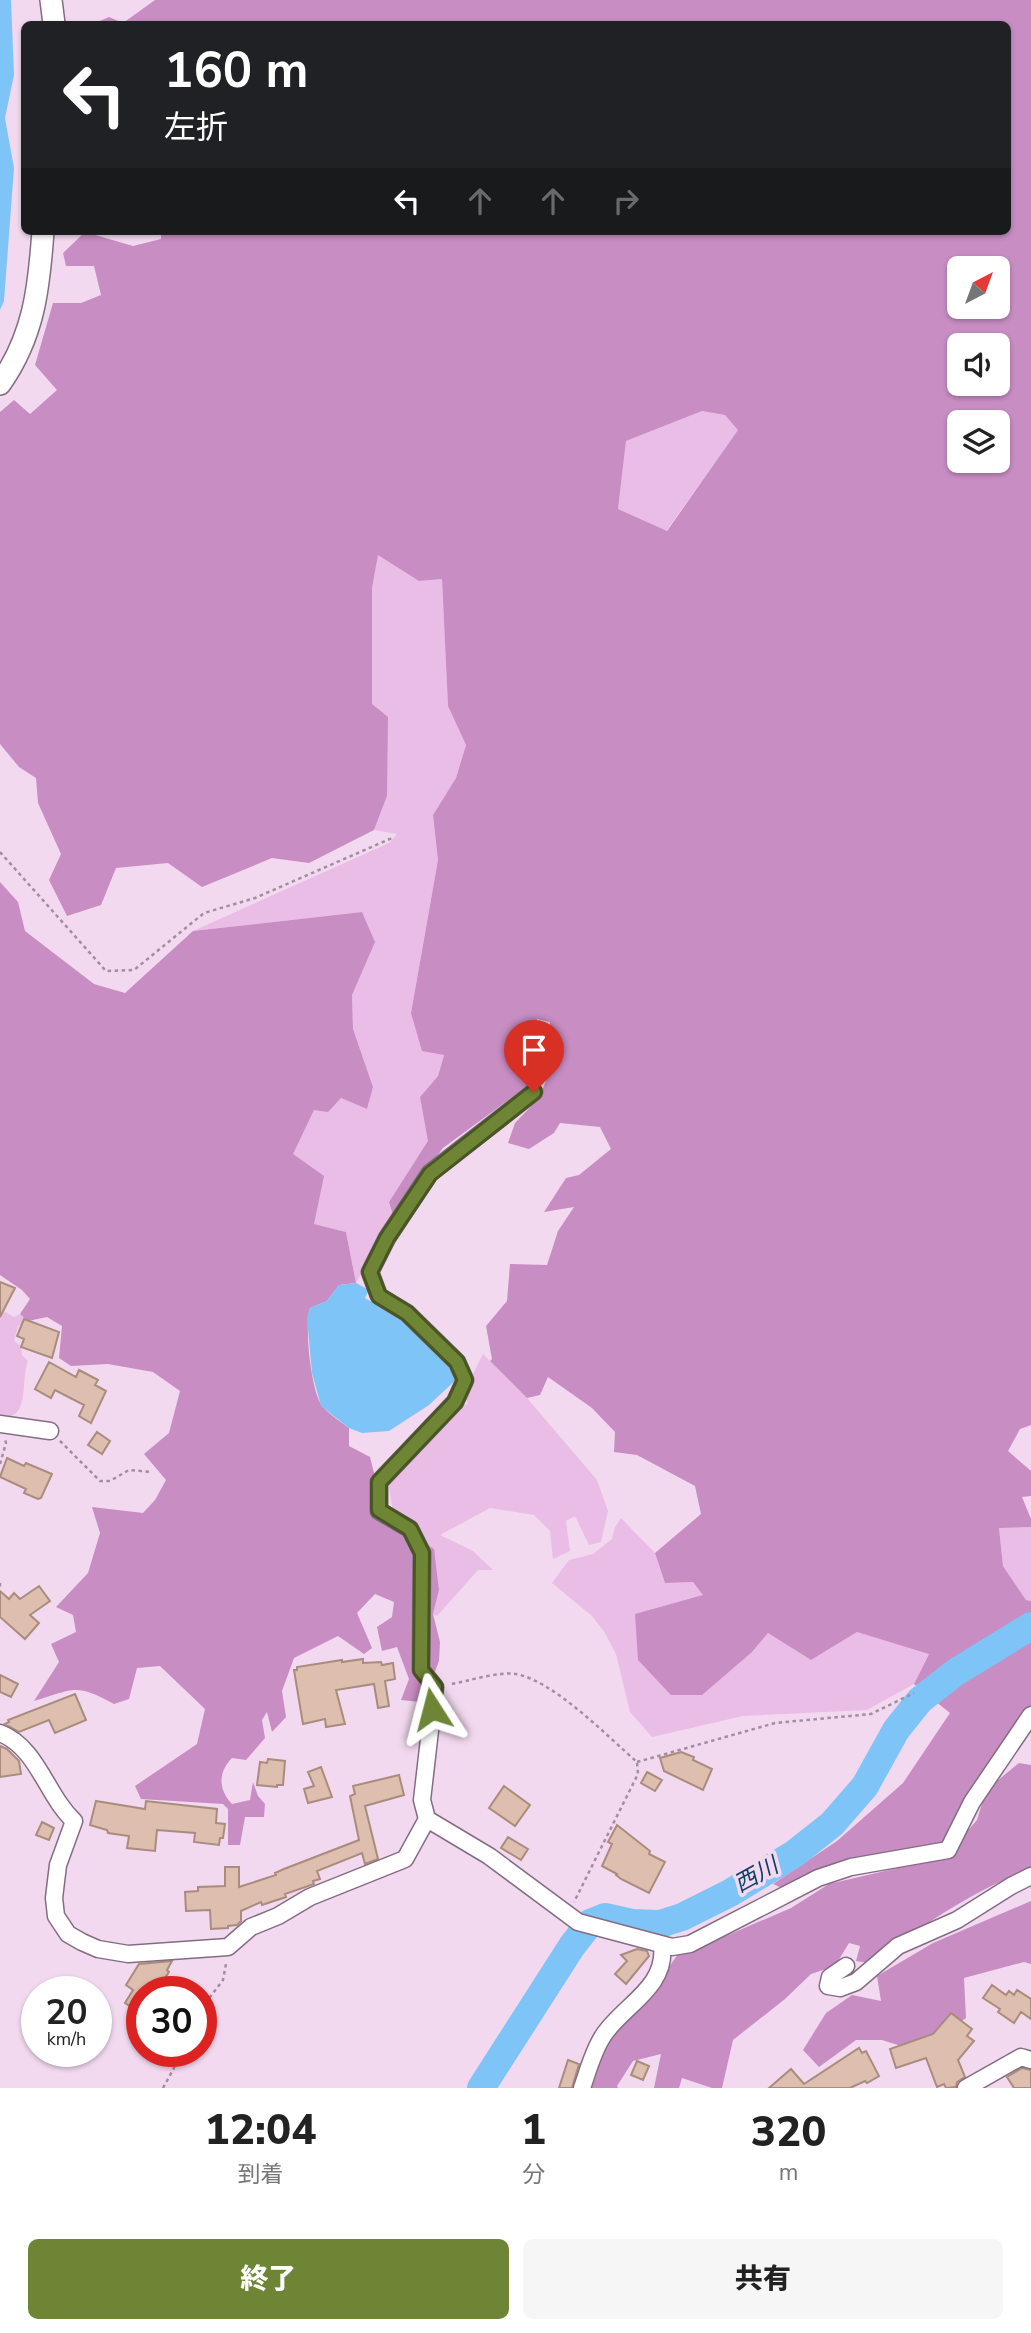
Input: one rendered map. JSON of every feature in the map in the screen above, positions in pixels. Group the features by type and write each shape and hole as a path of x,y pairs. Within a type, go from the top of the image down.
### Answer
{"main road":[{"path":"51,0 54,21"},
{"path":"0,384 19,355 34,314 43,235"}],"street":[{"path":"0,1734 19,1742 62,1810 74,1821 58,1865 54,1898 56,1916 68,1934 98,1949 128,1954 229,1947 251,1927 278,1916 310,1897 405,1859 427,1819 422,1800 435,1687 421,1670 422,1553 410,1529 379,1510 379,1482 455,1402 465,1380 457,1362 407,1313 379,1296 370,1272 387,1238 430,1174 534,1092"},
{"path":"1,1428 50,1431"},
{"path":"427,1819 489,1856 578,1922 662,1946 690,1944 818,1878 851,1867 947,1850 972,1802 1031,1715"},
{"path":"845,1966 830,1977 828,1986 840,1988 856,1982 898,1946 957,1920 1010,1886 1031,1876"},
{"path":"582,2088 603,2035 654,1982 663,1953 662,1946"},
{"path":"965,2088 1021,2057 1031,2060"}],"path":[{"path":"0,852 106,971 134,970 204,913 255,898 392,838"},
{"path":"0,1464 6,1443 1,1428"},
{"path":"50,1431 100,1482 110,1481 129,1470 152,1472"},
{"path":"0,1583 0,1589"},
{"path":"435,1687 513,1673 533,1679 555,1692 637,1762 638,1774 568,1914"},
{"path":"637,1762 775,1723 872,1714 914,1693"},
{"path":"217,1988 223,1980 229,1947"},
{"path":"163,2088 174,2067"}],"shaded area":[{"path":"155,0 1031,0 1031,1425 1020,1429 1008,1451 1031,1471 1031,1496 1022,1497 1031,1519 1031,1527 999,1528 1003,1566 1026,1600 1031,1601 1031,1706 942,1846 883,1853 832,1867 789,1891 773,1884 837,1841 903,1783 950,1713 914,1684 929,1654 857,1632 811,1660 768,1633 752,1652 702,1695 671,1695 638,1660 635,1614 703,1595 693,1582 665,1583 655,1553 701,1514 695,1486 637,1455 614,1452 615,1432 592,1408 548,1377 540,1395 527,1398 490,1361 492,1359 486,1326 507,1301 510,1264 547,1265 558,1231 574,1207 544,1212 566,1178 579,1175 611,1149 600,1127 560,1123 554,1133 529,1149 508,1143 515,1123 539,1098 550,1071 550,1022 537,1019 538,1078 443,1148 393,1215 389,1202 428,1141 420,1097 438,1076 444,1055 422,1051 411,1013 438,860 433,815 456,778 466,745 448,706 442,579 419,581 378,555 372,588 372,704 388,717 387,796 374,830 309,863 272,858 202,887 168,863 116,868 101,905 67,916 49,880 61,854 38,803 36,778 19,767 0,744 0,412 14,400 30,414 57,390 35,365 53,303 81,303 101,295 94,266 66,266 63,253 82,235 95,235 133,246 161,239 161,235 1011,235 1011,21 126,21","holes":["702,411 725,415 738,430 667,531 618,509 626,441"]},
{"path":"109,17 118,21 100,21"},
{"path":"702,411 725,415 739,429 666,531 618,509 626,441"},
{"path":"378,554 419,581 442,579 448,706 466,745 456,778 433,815 438,860 411,1013 444,1054 438,1076 420,1097 429,1141 389,1202 393,1215 356,1283 346,1232 314,1224 292,1154 313,1110 341,1098 367,1109 373,1087 353,1029 352,995 374,942 362,912 193,931 389,843 397,834 374,830 387,796 372,704 372,588"},
{"path":"0,882 18,902 25,931 94,984 125,993 193,931 362,912 375,942 352,995 353,1029 373,1087 367,1109 341,1098 328,1112 314,1110 293,1154 324,1176 314,1224 346,1232 356,1283 339,1285 327,1301 310,1308 308,1343 319,1400 326,1410 349,1428 349,1446 370,1457 375,1477 378,1517 395,1524 434,1549 439,1590 433,1614 440,1642 439,1661 429,1687 430,1703 401,1700 409,1679 397,1647 382,1651 377,1627 392,1617 394,1602 375,1594 357,1613 372,1648 364,1654 338,1636 294,1658 282,1691 286,1717 272,1732 267,1712 262,1720 265,1738 246,1760 232,1758 222,1775 222,1787 232,1804 250,1800 253,1782 258,1796 265,1804 264,1817 245,1817 240,1845 228,1845 228,1809 223,1804 141,1799 135,1786 197,1744 205,1709 160,1666 137,1668 129,1699 114,1704 91,1693 75,1690 34,1701 59,1662 51,1644 76,1632 73,1615 56,1607 88,1573 100,1533 92,1507 143,1513 155,1500 166,1480 144,1454 169,1433 180,1391 153,1372 108,1364 71,1366 59,1358 62,1326 47,1317 28,1321 20,1314 30,1299 0,1275"},
{"path":"0,1309 14,1317 20,1314 28,1321 18,1326 14,1341 21,1346 22,1355 28,1361 21,1406 10,1416 0,1417"},
{"path":"483,1354 527,1398 597,1480 608,1511 601,1542 589,1545 575,1516 566,1521 570,1551 553,1559 550,1531 534,1515 490,1508 440,1535 473,1551 493,1570 478,1570 437,1616 433,1614 439,1590 395,1524 388,1481 446,1412 468,1404 464,1392"},
{"path":"621,1518 655,1553 665,1583 693,1582 752,1652 768,1633 811,1660 857,1632 929,1653 914,1684 867,1710 743,1716 652,1737 630,1712 616,1654 605,1633 592,1616 552,1583 569,1560 593,1554 612,1539"},
{"path":"1031,1527 1031,1601 1026,1600 1003,1566 999,1528"},
{"path":"1019,1763 1031,1765 1031,1869 967,1899 869,1963 856,1961 860,1946 849,1943 835,1966 811,1974 785,1999 733,2040 722,2088 712,2088 682,2078 679,2088 654,2088 661,2054 633,2061 618,2088 590,2088 600,2053 613,2030 658,1983 678,1954 791,1908 829,1884 945,1857 977,1820 986,1790"},
{"path":"1031,1901 1031,1964 1024,1962 964,1978 966,2018 917,2051 882,2040 856,2040 819,2067 803,2050 826,2013 852,1995 881,2001 877,1976 933,1943"}],"water":[{"path":"0,0 11,0 14,75 5,118 14,168 4,301 0,310"},
{"path":"356,1283 369,1290 365,1298 413,1326 460,1376 429,1405 389,1431 362,1433 349,1428 321,1406 312,1373 307,1318 310,1308 327,1301 339,1285"}],"building":[{"path":"0,1282 15,1288 0,1317"},
{"path":"24,1319 59,1332 52,1358 21,1347 24,1339 17,1336"},
{"path":"49,1362 76,1377 79,1370 98,1380 95,1385 106,1391 91,1423 79,1416 84,1405 55,1390 51,1398 35,1389"},
{"path":"97,1432 110,1441 102,1454 88,1445"},
{"path":"7,1458 52,1474 41,1498 24,1493 26,1489 0,1477"},
{"path":"39,1586 50,1601 30,1615 39,1623 25,1639 0,1617 0,1591 9,1599 14,1593 20,1599"},
{"path":"363,1659 363,1663 393,1663 395,1679 385,1681 389,1706 378,1708 374,1684 336,1690 345,1724 326,1727 325,1719 303,1724 294,1670 297,1670 297,1667"},
{"path":"0,1675 18,1684 11,1697 0,1692"},
{"path":"75,1694 86,1720 55,1733 49,1720 19,1732 5,1724 8,1720"},
{"path":"0,1746 19,1761 21,1774 0,1777"},
{"path":"681,1752 712,1769 703,1790 664,1771 660,1758"},
{"path":"268,1759 285,1761 283,1785 257,1785 260,1762 267,1763"},
{"path":"321,1767 332,1797 308,1803 304,1789 314,1786 308,1772"},
{"path":"647,1772 662,1780 655,1791 641,1783"},
{"path":"399,1775 404,1795 365,1806 378,1859 365,1864 362,1853 317,1871 320,1879 313,1881 314,1884 285,1894 286,1897 262,1905 261,1902 241,1911 241,1921 228,1928 211,1929 210,1910 186,1911 185,1892 198,1891 198,1887 225,1886 225,1867 239,1867 239,1887 276,1875 275,1873 284,1869 359,1840 350,1796 355,1794 353,1786"},
{"path":"504,1786 530,1805 515,1826 489,1808"},
{"path":"96,1801 145,1809 146,1801 217,1809 216,1823 225,1824 223,1838 220,1838 219,1845 194,1842 195,1833 157,1830 155,1851 127,1848 129,1836 108,1833 107,1830 90,1825"},
{"path":"42,1822 54,1828 49,1840 36,1835"},
{"path":"617,1825 650,1851 649,1854 665,1862 649,1893 602,1866 612,1844 608,1842"},
{"path":"508,1837 528,1849 521,1860 501,1848"},
{"path":"637,1949 647,1951 649,1956 626,1984 615,1974 627,1961 621,1955"},
{"path":"172,1961 166,1976 132,1976 139,1964"},
{"path":"992,1985 1006,1995 1009,1991 1014,1995 1017,1990 1031,1999 1031,2019 1021,2012 1014,2023 998,2012 1000,2009 983,1998"},
{"path":"951,2013 972,2029 967,2036 974,2041 958,2060 965,2077 957,2082 956,2087 946,2088 944,2084 937,2087 926,2058 896,2068 890,2049 933,2034"},
{"path":"859,2048 862,2053 866,2051 879,2076 867,2083 865,2081 850,2088 769,2088 791,2069 804,2084"},
{"path":"568,2060 579,2064 572,2088 559,2088"},
{"path":"637,2061 649,2066 643,2080 631,2075"},
{"path":"1022,2068 1031,2070 1031,2088 1014,2088 1007,2077"}],"waterway":[{"name":"西川","path":"481,2088 572,1946 590,1923 605,1917 632,1923 660,1924 682,1917 730,1893 794,1854 832,1824 865,1786 896,1730 920,1700 956,1672 1031,1626"}],"route":[{"path":"432,1709 435,1687 421,1670 422,1553 410,1529 379,1510 379,1482 455,1402 465,1380 457,1362 407,1313 379,1296 370,1272 387,1238 430,1174 534,1092"}]}
